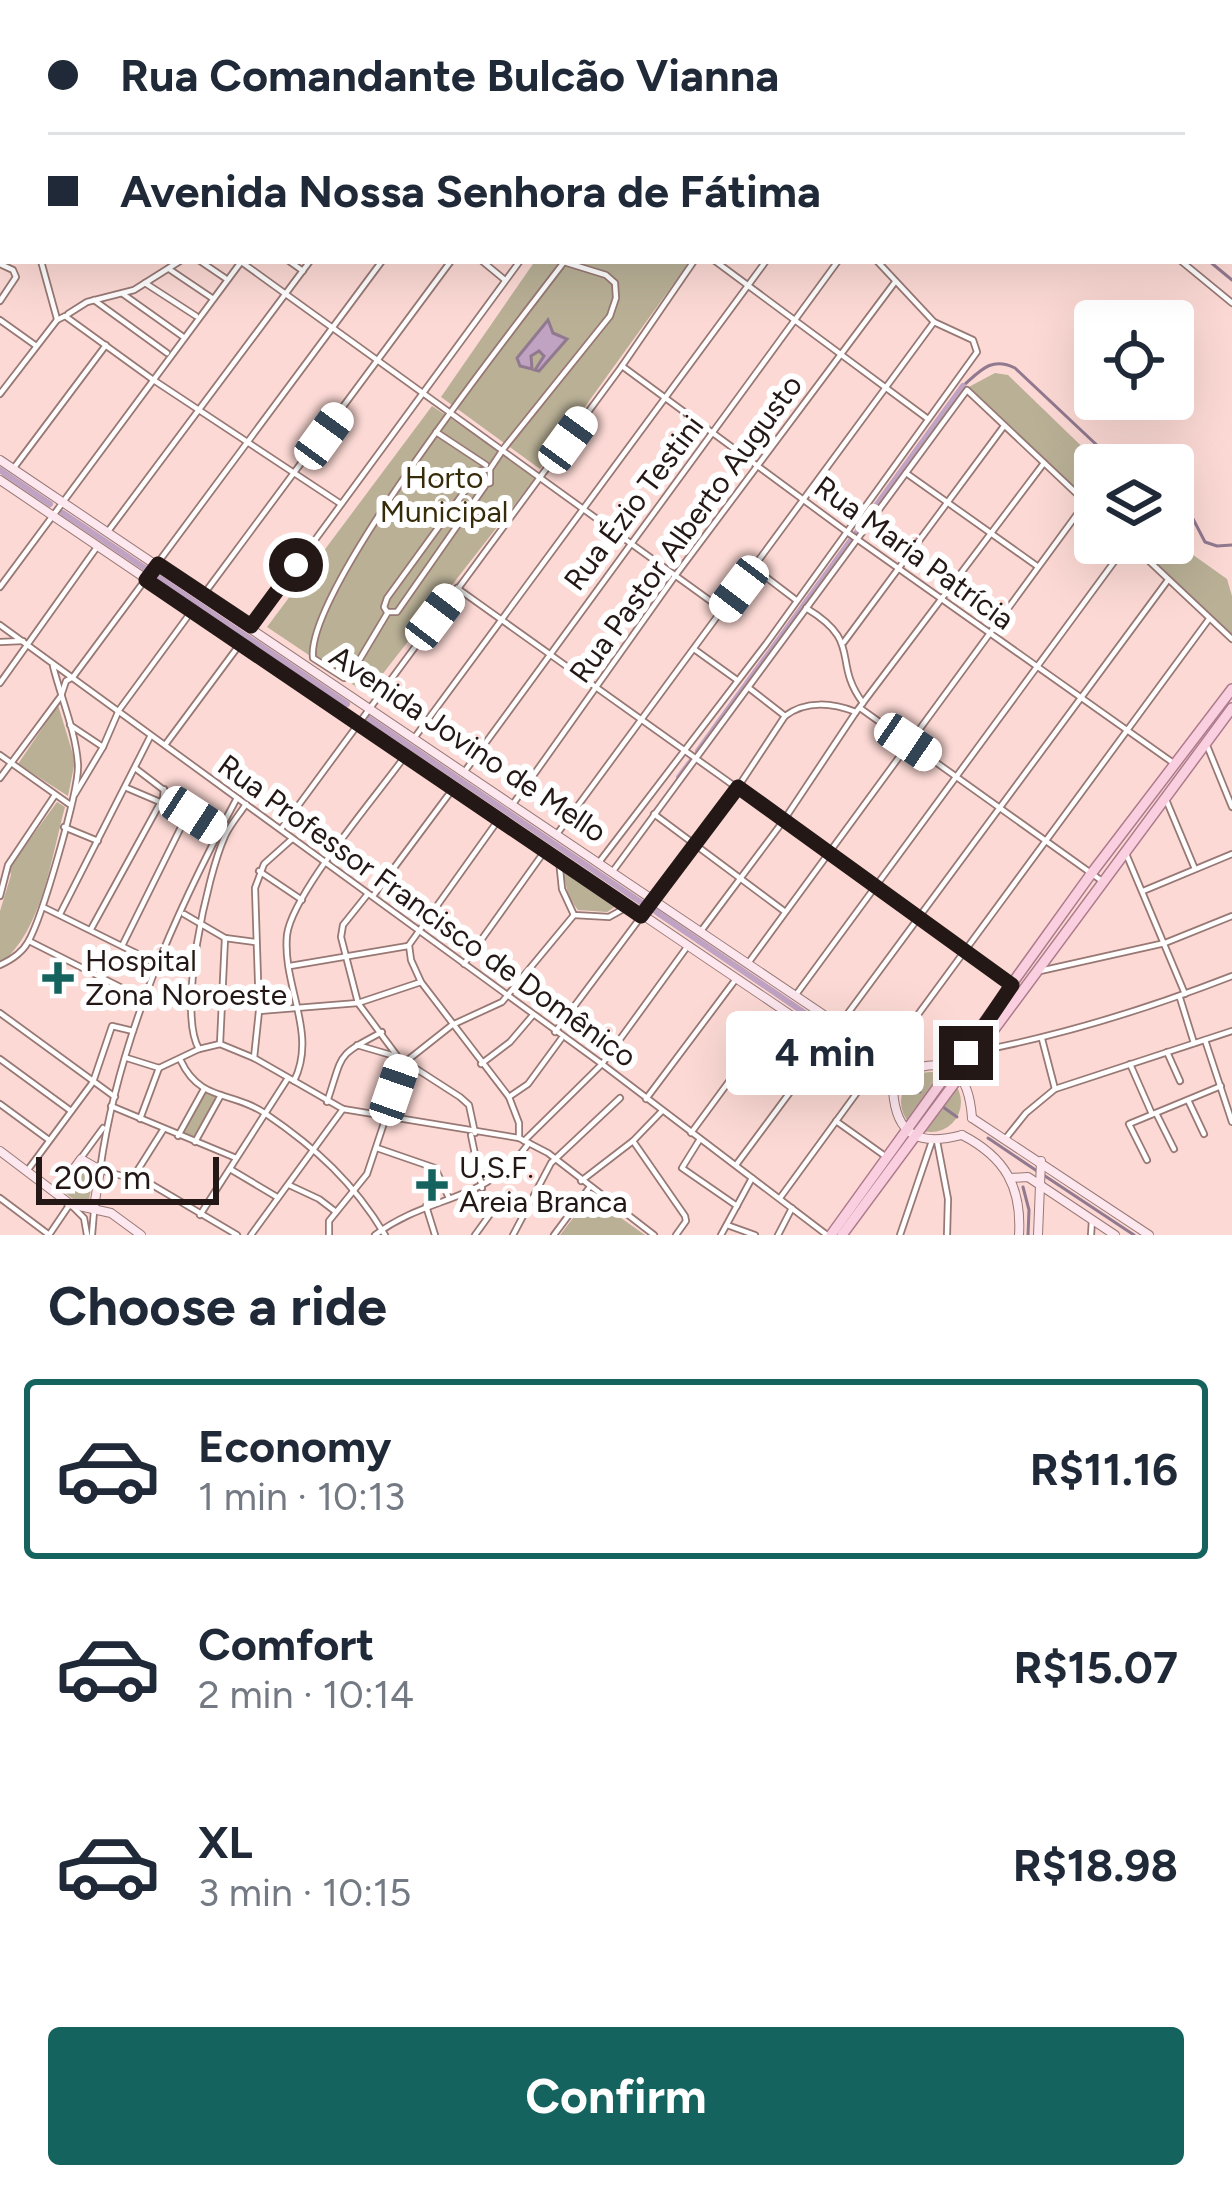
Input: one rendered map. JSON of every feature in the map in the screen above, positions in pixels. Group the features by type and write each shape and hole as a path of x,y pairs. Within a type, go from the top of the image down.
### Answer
{"main road":[{"name":"Avenida Jovino de Mello","path":"0,460 600,862 905,1073"},
{"path":"1,483 895,1087"},
{"path":"842,1235 1091,874 1232,689"},
{"path":"957,1072 979,1051 1040,971 1232,707"},
{"path":"1019,1235 1020,1204 993,1154 966,1137 934,1141 912,1134 896,1115 895,1087 905,1073 929,1065 957,1072 969,1089 977,1121 1149,1235"},
{"path":"966,1137 977,1121"},
{"path":"829,1235 912,1134"},
{"path":"0,1151 70,1204 95,1202 141,1235"},
{"path":"56,1193 81,1159 100,1170 95,1202"},
{"path":"1038,1235 1041,1163"},
{"path":"1010,1178 1041,1182 1115,1235"}],"street":[{"path":"0,264 13,270 14,282 0,301"},
{"path":"42,264 57,320"},
{"path":"1,391 57,320 94,300 145,284 175,264"},
{"path":"204,264 227,280"},
{"path":"0,586 239,264"},
{"path":"245,264 723,610"},
{"path":"293,264 303,271"},
{"path":"108,532 308,264"},
{"path":"0,778 61,696 62,686 380,264"},
{"path":"204,594 449,264"},
{"path":"486,264 506,280"},
{"path":"251,626 518,264"},
{"path":"388,612 351,674 344,678 313,658 318,622 353,557 436,433 562,264"},
{"path":"490,469 610,316 615,283 606,275 570,264"},
{"path":"281,829 692,264"},
{"path":"719,264 928,419"},
{"path":"415,737 764,264"},
{"name":"Rua Ézio Testini","path":"465,771 836,264"},
{"path":"613,872 806,608 978,348 973,340 934,322 880,264"},
{"path":"1184,264 1232,303"},
{"path":"169,268 212,298"},
{"name":"Rua Pastor Alberto Augusto","path":"513,804 675,576 896,281"},
{"path":"145,284 197,317"},
{"path":"123,294 182,337"},
{"path":"94,300 169,355"},
{"path":"65,316 341,504"},
{"path":"0,320 34,345"},
{"path":"557,834 934,322"},
{"path":"14,469 106,345"},
{"name":"Rua Maria Patrícia","path":"622,366 1185,771"},
{"path":"600,862 796,600 906,473 967,390 1074,491"},
{"path":"844,642 1004,426"},
{"path":"388,612 397,612 492,478 490,469 436,433"},
{"path":"700,931 1044,463"},
{"path":"388,612 384,607 387,598 475,477 483,467 490,469"},
{"path":"906,473 1037,566"},
{"path":"475,477 485,486"},
{"path":"748,964 1074,518"},
{"path":"0,683 97,547"},
{"path":"795,996 1113,564"},
{"path":"1151,564 1232,640"},
{"path":"754,568 796,600"},
{"path":"838,1026 1168,580"},
{"path":"458,588 1012,985"},
{"path":"806,608 832,626 844,642 849,684 860,708"},
{"path":"69,804 104,747 119,710 191,611"},
{"path":"886,1058 1209,619"},
{"name":"Rua Professor Francisco de Domênico","path":"0,625 829,1235"},
{"path":"0,642 26,643"},
{"path":"165,745 240,644"},
{"path":"694,649 737,680"},
{"path":"0,965 21,952 43,907 78,773 77,748 52,663"},
{"path":"749,688 785,716"},
{"path":"509,1096 528,1084 785,716 801,707 860,708 1102,881"},
{"path":"70,725 104,747"},
{"path":"60,914 151,734"},
{"path":"1205,743 1232,807"},
{"path":"0,755 69,804"},
{"path":"200,1214 292,1079 306,1045 296,1010 288,928 327,863 405,756"},
{"path":"135,768 222,834"},
{"path":"125,787 190,814"},
{"path":"401,1060 358,1003 343,925 453,787"},
{"path":"91,929 164,789"},
{"path":"0,896 4,865 55,795"},
{"path":"1165,796 1196,870"},
{"path":"237,798 143,999 106,1124 100,1170 134,1176 238,1235"},
{"path":"199,1049 188,1007 203,923 222,834 246,805"},
{"path":"122,944 190,814"},
{"path":"654,814 786,912"},
{"path":"499,819 410,945 411,960 421,982 509,1096 524,1141"},
{"path":"64,826 98,842"},
{"path":"254,1058 259,1011 254,900 260,871 292,839"},
{"path":"464,964 545,850"},
{"path":"1124,851 1165,943 1194,1043"},
{"path":"1143,891 1232,854"},
{"path":"559,860 562,889 574,915"},
{"path":"260,871 302,900"},
{"path":"182,913 199,913 208,904"},
{"path":"574,915 609,917 628,906"},
{"path":"43,907 158,964"},
{"path":"182,913 225,938 255,942"},
{"path":"328,1235 329,1221 367,1174 401,1060 452,1024 508,997 574,915"},
{"path":"1040,971 1165,943 1232,916"},
{"path":"220,1044 225,938"},
{"path":"29,941 143,999"},
{"path":"290,966 410,945"},
{"path":"375,1235 398,1217 482,1188 602,1064 687,947"},
{"path":"979,1051 1042,1039 1232,976"},
{"path":"646,1099 736,979"},
{"path":"259,1011 358,1003 421,982"},
{"path":"692,1133 781,1010"},
{"path":"0,1013 115,1097"},
{"path":"481,1064 510,1042 533,1015"},
{"path":"27,1171 93,1082 112,1026 134,1031"},
{"path":"1006,1138 1055,1089 1232,1031"},
{"path":"327,1102 343,1054 382,1033"},
{"path":"1042,1039 1055,1089"},
{"path":"1204,1040 1232,1122"},
{"path":"736,1165 828,1041"},
{"path":"127,1058 159,1068 220,1044 343,1109 524,1141 654,1235"},
{"path":"357,1046 401,1060 469,1105 482,1188"},
{"path":"1167,1052 1180,1081"},
{"path":"0,1059 71,1111"},
{"path":"181,1060 188,1076 204,1089 266,1114 315,1149 356,1189 383,1232"},
{"path":"1130,1064 1174,1149"},
{"path":"140,1119 159,1068"},
{"path":"779,1198 873,1071"},
{"path":"1147,1160 1129,1124 1221,1086"},
{"path":"178,1136 204,1089"},
{"path":"195,1142 221,1095"},
{"path":"513,1235 556,1160 620,1098"},
{"path":"1188,1100 1204,1134"},
{"path":"0,1104 49,1140"},
{"path":"111,1106 236,1158"},
{"path":"251,1235 343,1109"},
{"path":"581,1181 633,1141 662,1111"},
{"path":"836,1121 888,1158"},
{"path":"81,1159 106,1124"},
{"path":"134,1176 163,1130"},
{"path":"700,1139 682,1168 736,1206"},
{"path":"633,1141 685,1216 676,1235"},
{"path":"900,1235 934,1141"},
{"path":"934,1141 948,1199 946,1235"},
{"path":"376,1148 435,1168 448,1198"},
{"path":"230,1169 278,1198"},
{"path":"721,1235 752,1178"},
{"path":"289,1185 319,1198 336,1212"},
{"path":"554,1235 589,1188"},
{"path":"474,1192 491,1213 475,1235"},
{"path":"0,1198 49,1235 70,1204 84,1218 89,1235"},
{"path":"89,1235 95,1202"},
{"path":"426,1206 436,1235"},
{"path":"778,1235 792,1208"},
{"path":"1091,1235 1092,1220"},
{"path":"728,1225 754,1235"}],"green space":[{"path":"533,264 688,264 540,469 441,397"},
{"path":"995,373 1008,375 1079,444 1074,444 1074,491 965,389"},
{"name":"Horto Municipal","path":"432,406 537,476 367,694 267,627"},
{"path":"1194,556 1227,579 1232,639 1152,564 1194,564"},
{"path":"58,705 75,761 68,796 18,764"},
{"path":"57,802 65,807 36,913 15,950 0,964 0,911 9,868"},
{"path":"561,865 618,905 607,912 578,910 569,898"},
{"path":"931,1072 952,1081 961,1102 952,1123 931,1132 910,1123 901,1102 910,1081"},
{"path":"204,1091 221,1095 193,1142 179,1136"},
{"path":"78,1167 94,1174 89,1200 73,1199 60,1189"},
{"path":"590,1196 645,1235 560,1235"}],"shaded area":[{"path":"548,320 553,333 567,339 539,371 535,370 544,356 539,351 531,356 532,369 520,366 517,358"}],"waterway":[{"path":"1213,264 1232,280"},
{"path":"963,386 992,364 1015,368 1096,444"},
{"path":"857,532 963,386"},
{"path":"0,470 50,504"},
{"path":"63,513 347,704"},
{"path":"1194,521 1205,542 1232,545"},
{"path":"698,751 851,540"},
{"path":"368,718 642,903"},
{"path":"679,777 692,760"},
{"path":"655,911 900,1078"},
{"path":"900,1078 920,1092"},
{"path":"943,1107 957,1117"},
{"path":"988,1138 1037,1171"},
{"path":"1045,1176 1134,1235"},
{"path":"1023,1187 1028,1235"}],"place":[{"name":"Hospital Zona Noroeste","path":"58,978"},
{"name":"U.S.F. Areia Branca","path":"432,1185"}],"route":[{"path":"296,565 251,626 158,564 146,580 641,916 738,787 1012,985 966,1053"}]}
